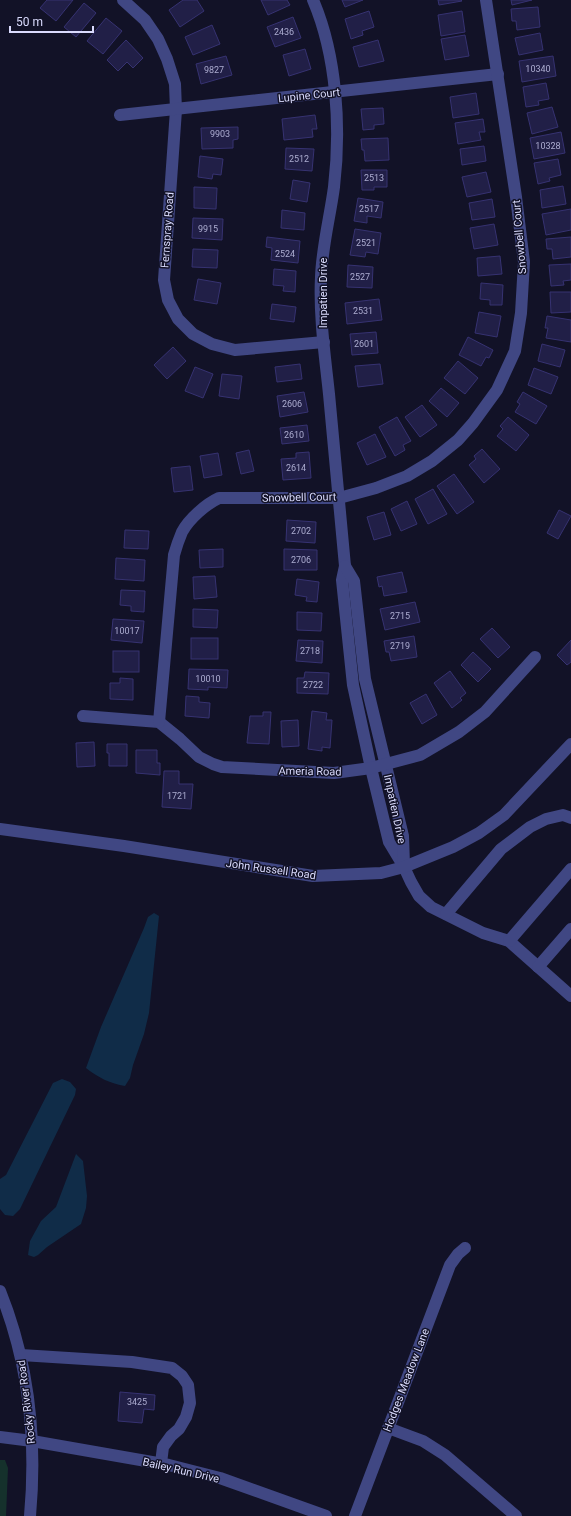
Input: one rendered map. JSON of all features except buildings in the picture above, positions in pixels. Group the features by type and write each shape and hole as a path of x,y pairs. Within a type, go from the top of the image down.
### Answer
{"street":[{"name":"Fernspray Road","path":"124,0 145,20 158,39 167,59 175,84 176,110 164,280 168,300 178,319 193,334 212,344 235,350 324,342"},
{"name":"Impatien Drive","path":"313,0 328,45 335,92 337,139 335,171 321,277 324,342 345,566 342,580 353,685 389,842 404,867"},
{"name":"Snowbell Court","path":"158,722 174,555 183,531 198,513 210,502 219,498 339,498 376,488 406,476 432,461 458,440 473,423 497,390 515,351 521,313 524,262 516,197 486,0"},
{"name":"Lupine Court","path":"120,116 498,74"},
{"name":"Impatien Drive","path":"345,566 354,581 365,679 403,836 404,867"},
{"name":"Ameria Road","path":"158,722 180,739 199,757 222,767 334,773 371,768 420,755 459,732 485,712 535,656"},
{"path":"84,716 158,722"},
{"name":"John Russell Road","path":"0,829 124,846 313,876 381,873 404,867 479,833 504,815 571,744"},
{"path":"446,914 501,849 530,827 546,819 563,815 571,818"},
{"path":"404,867 418,896 431,907 483,933 509,941 571,996"},
{"path":"509,941 571,869"},
{"path":"538,967 571,929"},
{"name":"Hodges Meadow Lane","path":"355,1516 450,1265 458,1254 465,1248"},
{"name":"Rocky River Road","path":"0,1291 21,1355 25,1375 32,1441 30,1516"},
{"path":"21,1355 132,1362 172,1368 182,1376 188,1386 190,1403 186,1417 179,1429 171,1436 163,1447 161,1463"},
{"path":"388,1428 423,1441 445,1455 516,1516"},
{"name":"Bailey Run Drive","path":"0,1437 161,1463 220,1478 326,1516"}],"green space":[{"path":"0,1460 5,1460 8,1468 6,1516 0,1516"}],"water":[{"path":"154,913 159,916 149,1013 130,1078 125,1086 104,1080 86,1068 101,1027 148,917"},
{"path":"62,1079 70,1082 76,1089 75,1095 20,1209 13,1216 5,1215 0,1209 0,1179 6,1175 53,1083"},
{"path":"76,1154 83,1161 87,1196 86,1208 81,1224 47,1247 38,1255 34,1257 28,1255 30,1241 41,1221 56,1207"}]}
